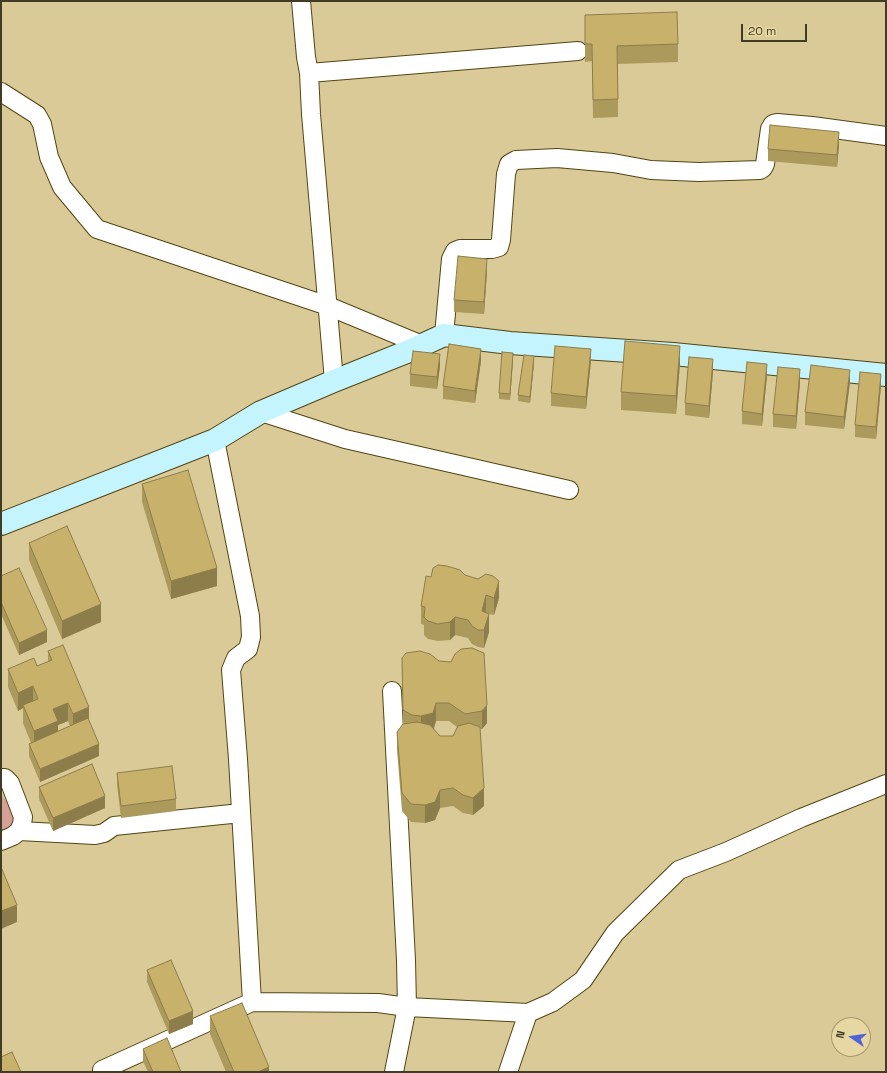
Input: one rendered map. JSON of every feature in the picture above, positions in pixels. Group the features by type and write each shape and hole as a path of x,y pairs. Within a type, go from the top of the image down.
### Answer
{"street":[{"path":"301,1 306,57 309,73 311,114 334,381"},
{"path":"309,73 578,51"},
{"path":"6,95 37,116 42,124 50,157 62,187 97,229 328,306 422,345"},
{"path":"444,335 451,259 455,251 460,249 492,249 499,247 501,240 506,174 510,164 516,160 557,158 613,162 650,170 700,172 760,170 765,164 770,129 773,124 777,123 812,126 886,136"},
{"path":"1,524 215,440 261,412 444,335 510,342 673,354 886,375"},
{"path":"261,412 345,439 569,490"},
{"path":"215,440 250,616 251,637 248,649 236,658 231,670 238,759 252,1002"},
{"path":"392,691 406,960 407,1007 394,1072"},
{"path":"1,778 5,778 10,783 22,817 22,824 19,831 1,841"},
{"path":"102,1070 252,1002 378,1003 407,1007 528,1013 553,1002 583,980 615,932 679,870 726,852 801,818 886,784"},
{"path":"19,831 95,836 104,833 114,826 241,813"},
{"path":"508,1072 528,1013"}],"shaded area":[{"path":"1,795 14,810 12,834 1,846"}],"building":[{"path":"677,12 678,44 617,46 618,99 593,100 592,44 585,44 585,15"},
{"path":"770,125 839,132 837,155 768,149"},
{"path":"458,256 487,259 484,302 454,300"},
{"path":"625,341 680,346 676,396 621,392"},
{"path":"449,344 481,349 475,391 443,386"},
{"path":"555,346 591,349 586,397 551,393"},
{"path":"413,351 440,354 437,377 410,374"},
{"path":"502,352 513,353 510,394 499,393"},
{"path":"524,355 534,356 530,397 518,395"},
{"path":"689,357 713,359 709,406 685,403"},
{"path":"747,362 767,364 762,414 742,411"},
{"path":"811,365 850,370 844,417 805,412"},
{"path":"778,367 800,369 796,416 773,414"},
{"path":"860,372 881,374 876,427 855,425"},
{"path":"188,470 217,568 171,581 142,484"},
{"path":"67,526 101,604 62,621 29,543"},
{"path":"438,565 460,570 465,575 478,579 486,574 493,576 499,581 494,598 486,595 482,611 489,614 484,630 478,630 472,626 468,620 455,617 450,622 438,624 428,621 424,617 425,607 421,606 426,576 431,577 433,568"},
{"path":"19,568 47,630 19,643 1,602 1,576"},
{"path":"63,645 89,707 73,714 68,703 53,709 58,721 34,731 23,705 38,699 33,686 18,693 8,669 34,658 37,666 52,660 48,651"},
{"path":"472,648 484,653 487,705 482,711 465,714 449,703 436,703 433,713 421,716 412,715 403,710 402,658 406,653 420,651 430,654 439,661 451,662 455,654 461,649"},
{"path":"88,718 99,744 40,769 29,744"},
{"path":"417,722 430,725 440,736 453,736 458,726 469,723 480,727 484,788 473,798 463,795 453,788 440,790 435,802 425,805 411,804 402,793 397,732 403,724"},
{"path":"92,764 105,796 53,818 39,787"},
{"path":"172,766 176,799 121,806 117,773"},
{"path":"1,867 17,905 1,911"},
{"path":"171,960 193,1011 169,1021 147,970"},
{"path":"242,1003 269,1067 258,1072 234,1072 210,1016"},
{"path":"167,1038 181,1072 153,1072 143,1049"},
{"path":"12,1052 21,1072 1,1072 1,1057"}]}
